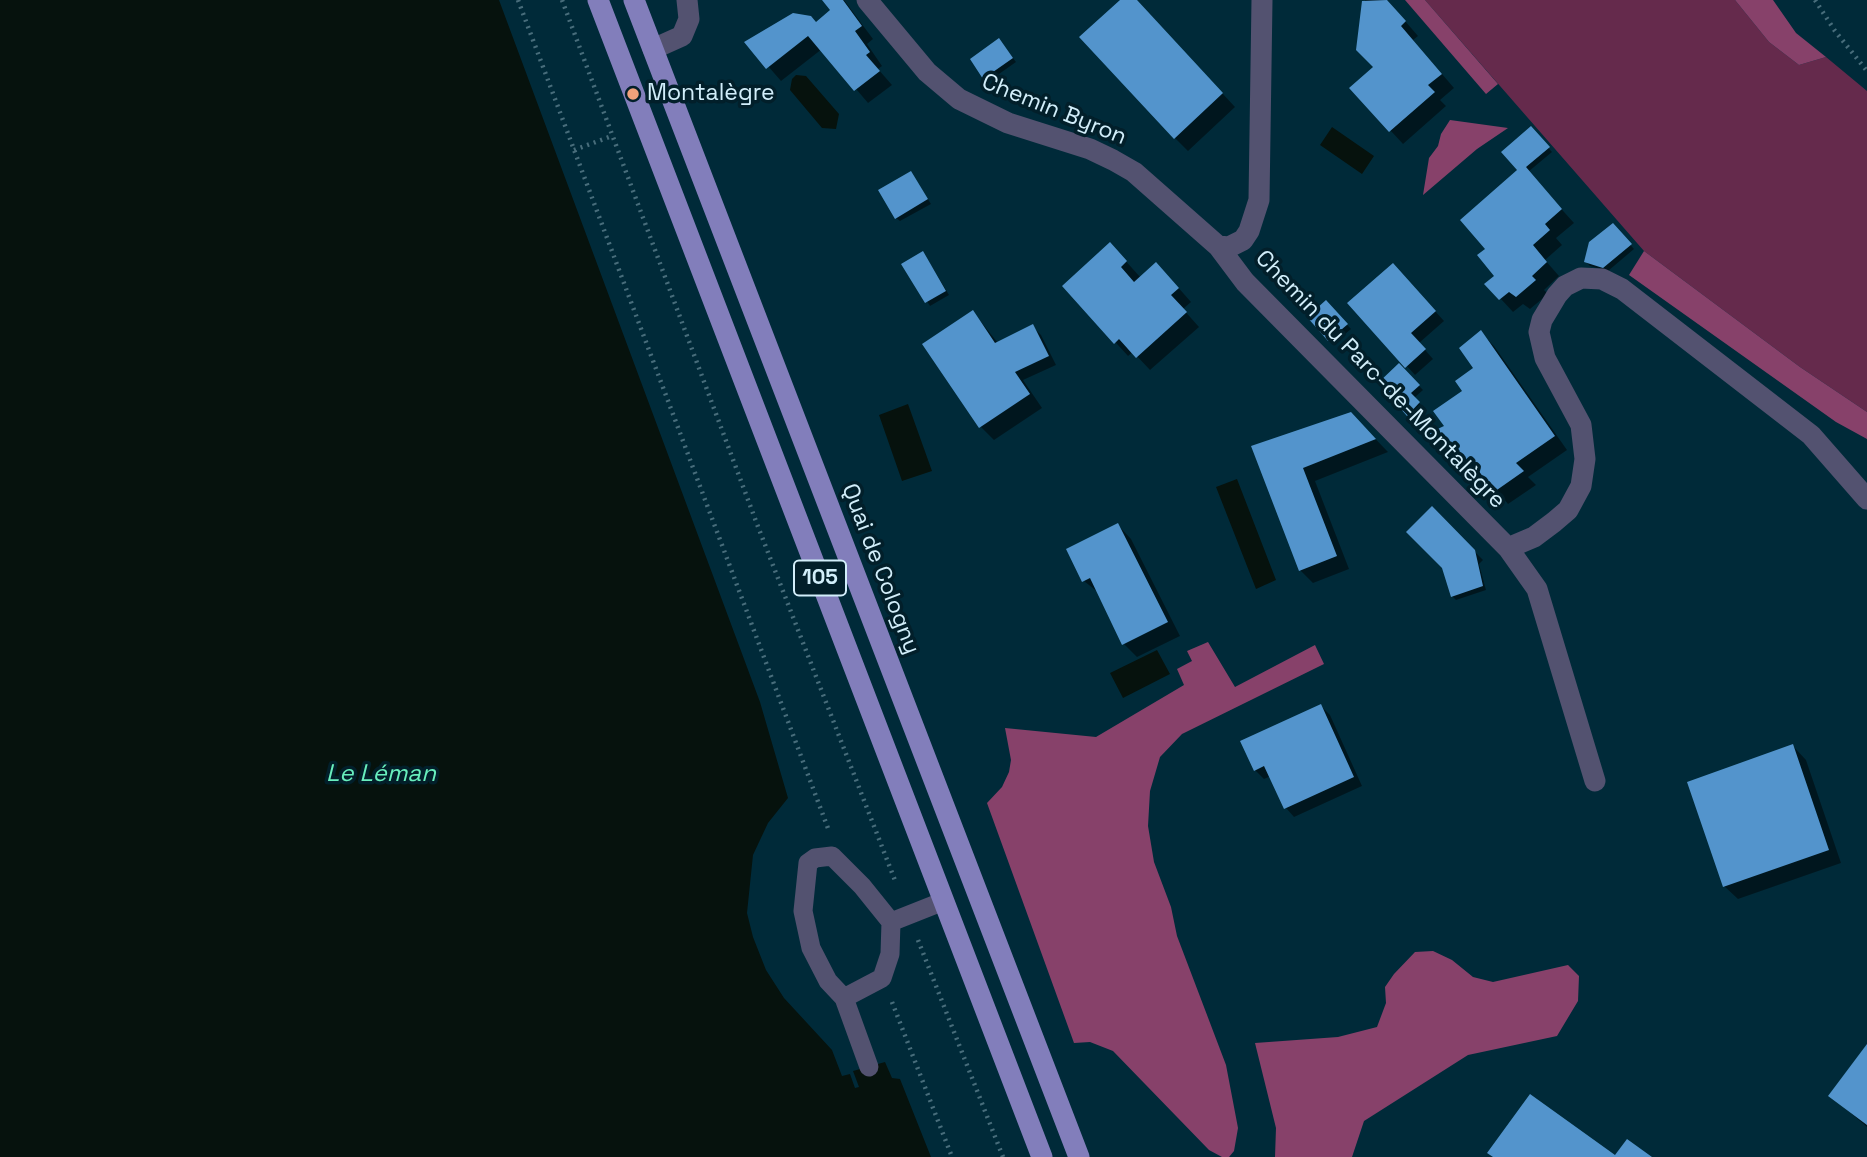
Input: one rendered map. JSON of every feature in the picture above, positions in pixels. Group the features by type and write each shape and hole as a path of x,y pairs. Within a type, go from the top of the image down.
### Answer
{"main road":[{"name":"105","path":"598,0 1042,1157"},
{"name":"Quai de Cologny","path":"634,0 1080,1157"},
{"path":"628,80 636,58 653,49"}],"street":[{"path":"653,49 682,36 689,19 687,0"},
{"name":"Chemin Byron","path":"867,0 927,72 960,99 1008,123 1090,149 1113,160 1134,172 1218,246"},
{"path":"1218,246 1229,247 1243,240 1250,230 1259,200 1262,0"},
{"name":"Chemin du Parc-de-Montalègre","path":"1218,246 1245,282 1508,548 1537,589 1595,781"},
{"path":"1508,548 1534,537 1554,522 1568,510 1581,486 1585,459 1581,425 1545,358 1539,332 1542,320 1557,295 1564,286 1581,278 1602,279 1613,283 1643,305 1811,435 1867,499"}],"lane":[{"path":"870,1067 844,998 828,981 811,948 803,911 807,863 815,858 832,856 900,919"},
{"path":"900,919 944,901"},
{"path":"844,998 882,978 900,919"}],"path":[{"path":"518,0 830,834 832,856"},
{"path":"562,0 757,524 900,919 1003,1157"},
{"path":"1815,0 1835,31 1867,71"},
{"path":"574,150 612,136"},
{"path":"882,978 952,1157"}],"shaded area":[{"path":"1405,0 1425,0 1498,84 1486,94"},
{"path":"1425,0 1735,0 1769,42 1799,65 1826,57 1867,91 1867,412 1800,367 1644,251"},
{"path":"1735,0 1773,0 1796,33 1826,57 1799,65 1769,42"},
{"path":"1450,120 1508,128 1477,149 1423,195 1429,158"},
{"path":"1644,251 1800,367 1867,412 1867,439 1836,422 1629,275"},
{"path":"1208,642 1235,687 1315,645 1324,664 1182,734 1160,757 1150,791 1148,826 1154,862 1171,907 1177,936 1226,1065 1238,1128 1234,1151 1229,1157 1222,1157 1209,1150 1113,1051 1090,1042 1074,1043 987,803 1002,787 1009,772 1011,760 1005,728 1096,737 1184,685 1177,669 1192,661 1187,651"},
{"path":"1433,951 1452,960 1473,977 1493,982 1568,965 1579,976 1578,1001 1557,1036 1468,1055 1364,1121 1352,1157 1275,1157 1276,1128 1255,1043 1338,1037 1377,1027 1386,1003 1385,987 1394,974 1415,952"}],"water":[{"name":"Le Léman","path":"0,0 499,0 760,702 788,798 768,823 753,855 747,913 753,937 766,970 784,998 832,1050 842,1076 850,1074 855,1088 859,1087 853,1071 885,1062 892,1078 900,1079 931,1157 0,1157"},
{"path":"796,75 806,76 839,114 836,129 822,128 790,90 792,79"},
{"path":"1332,127 1374,156 1362,174 1320,145"},
{"path":"908,404 932,471 902,481 879,415"},
{"path":"1237,479 1276,580 1256,589 1216,487"},
{"path":"1157,650 1170,674 1123,698 1110,673"}],"building":[{"path":"822,0 843,0 862,26 855,31 870,52 866,55 880,71 854,91 808,36 766,69 744,42 793,13 811,16 816,22 830,10"},
{"path":"1120,0 1137,0 1223,93 1174,139 1079,37"},
{"path":"1387,0 1406,21 1401,26 1442,74 1428,85 1435,92 1389,132 1349,88 1373,67 1356,50 1362,1"},
{"path":"999,38 1013,58 983,79 970,59"},
{"path":"1531,126 1550,147 1526,167 1562,209 1545,224 1550,230 1533,245 1547,262 1532,276 1536,280 1516,297 1509,292 1499,300 1484,284 1494,276 1477,255 1485,249 1460,220 1517,170 1501,152"},
{"path":"911,171 928,199 895,219 878,190"},
{"path":"1613,223 1632,244 1603,268 1584,262 1589,242"},
{"path":"1110,242 1127,261 1121,267 1134,282 1156,262 1179,288 1171,295 1187,312 1136,358 1119,339 1114,344 1062,286"},
{"path":"923,251 946,291 925,303 901,264"},
{"path":"1393,263 1436,311 1411,333 1426,349 1405,368 1347,303"},
{"path":"1326,300 1348,324 1328,341 1307,317"},
{"path":"973,310 995,343 1033,324 1049,356 1015,372 1030,394 979,428 922,344"},
{"path":"1481,330 1555,436 1516,463 1524,471 1494,492 1473,463 1462,474 1429,433 1444,426 1433,411 1462,391 1455,381 1473,368 1459,348"},
{"path":"1399,363 1420,385 1411,393 1420,402 1407,416 1378,383"},
{"path":"1351,412 1376,439 1303,468 1337,556 1299,571 1251,446"},
{"path":"1432,506 1475,550 1483,586 1451,597 1442,568 1406,532"},
{"path":"1118,523 1168,622 1122,645 1090,578 1082,582 1066,549"},
{"path":"1321,704 1354,777 1284,809 1264,766 1254,771 1240,741"},
{"path":"1793,744 1829,850 1723,887 1687,782"},
{"path":"1867,1044 1867,1125 1828,1096"},
{"path":"1530,1094 1615,1155 1627,1139 1652,1157 1493,1157 1487,1153"}],"place":[{"name":"Montalègre","path":"633,94"}]}
